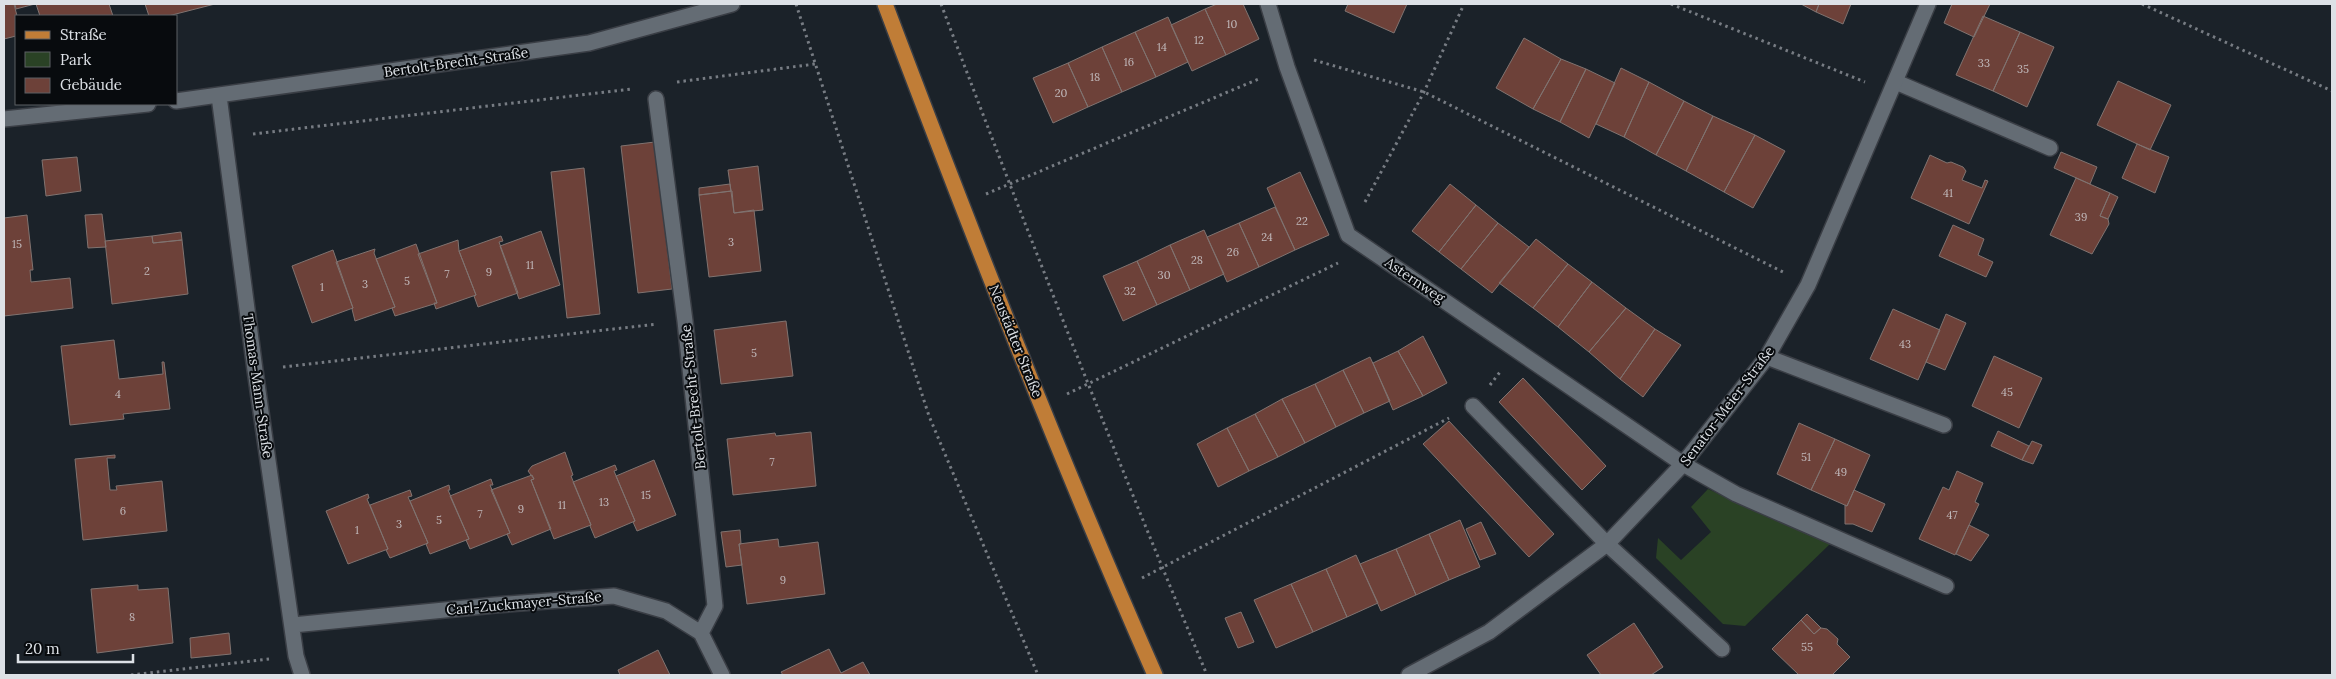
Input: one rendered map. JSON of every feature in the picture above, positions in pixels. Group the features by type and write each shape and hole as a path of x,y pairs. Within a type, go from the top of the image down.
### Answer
{"main road":[{"name":"Neustädter Straße","path":"884,4 960,204 1118,591 1155,675"}],"street":[{"name":"Bertolt-Brecht-Straße","path":"178,101 589,42 732,4"},
{"path":"1268,4 1287,67 1348,235"},
{"name":"Senator-Meier-Straße","path":"1409,675 1489,632 1607,544 1683,464 1767,356 1808,285 1894,88 1928,4"},
{"path":"1894,88 2050,148"},
{"name":"Thomas-Mann-Straße","path":"220,96 255,370 296,656 302,675"},
{"name":"Bertolt-Brecht-Straße","path":"656,99 685,321 715,606 701,633"},
{"path":"4,119 138,105"},
{"name":"Asternweg","path":"1348,235 1683,464 1736,494 1946,586"},
{"path":"1767,356 1944,425"},
{"path":"1473,406 1607,544 1722,649"},
{"name":"Carl-Zuckmayer-Straße","path":"293,625 495,605 614,596 666,611 701,633"},
{"path":"701,633 722,675"}],"path":[{"path":"796,4 929,416 1038,675"},
{"path":"941,4 1087,384 1207,675"},
{"path":"1348,235 1424,92 1464,4"},
{"path":"1670,4 1894,88"},
{"path":"2142,4 2332,91"},
{"path":"1282,51 1424,92 1808,285"},
{"path":"674,83 815,64"},
{"path":"960,204 1287,67"},
{"path":"225,137 637,88"},
{"path":"1043,405 1368,248"},
{"path":"255,370 685,321"},
{"path":"1118,591 1473,406 1518,351"},
{"path":"132,675 296,656"}],"green space":[{"path":"1708,489 1830,544 1745,626 1723,624 1656,558 1658,538 1681,560 1711,532 1691,507"}],"building":[{"path":"4,4 14,4 17,15 15,15 15,36 4,39"},
{"path":"15,4 35,4 16,9"},
{"path":"36,4 109,4 113,15 40,15"},
{"path":"145,4 215,4 172,15 149,15"},
{"path":"1217,4 1243,4 1259,39 1226,55 1205,9"},
{"path":"1348,4 1407,4 1394,33 1345,11"},
{"path":"1801,4 1819,4 1816,12"},
{"path":"1819,4 1851,4 1843,24 1816,12"},
{"path":"1952,4 1990,4 1974,37 1944,23"},
{"path":"1205,9 1226,55 1192,71 1171,25"},
{"path":"1983,16 2020,32 1993,91 1956,75"},
{"path":"1168,17 1188,62 1156,77 1135,32"},
{"path":"1135,32 1156,77 1122,92 1102,47"},
{"path":"2020,32 2054,47 2027,107 1993,91"},
{"path":"1524,38 1561,59 1533,109 1496,88"},
{"path":"1102,47 1122,92 1088,107 1068,63"},
{"path":"1561,59 1586,69 1560,122 1533,109"},
{"path":"1068,63 1088,107 1053,123 1033,78"},
{"path":"1621,68 1649,82 1624,137 1596,124"},
{"path":"1586,69 1615,83 1589,138 1560,122"},
{"path":"2118,81 2171,105 2150,150 2097,125"},
{"path":"1649,82 1684,101 1656,155 1624,137"},
{"path":"1684,101 1713,116 1686,171 1656,155"},
{"path":"1713,116 1755,135 1724,192 1686,171"},
{"path":"1755,135 1785,151 1753,208 1724,192"},
{"path":"655,142 672,289 638,293 621,146"},
{"path":"2137,144 2169,157 2155,193 2122,178"},
{"path":"2061,152 2097,167 2090,184 2054,168"},
{"path":"1930,155 1947,163 1951,162 1963,167 1966,171 1962,180 1982,188 1985,180 1988,181 1969,224 1911,198"},
{"path":"77,157 81,191 46,196 42,160"},
{"path":"758,166 763,210 734,213 728,170"},
{"path":"584,168 600,314 567,318 551,172"},
{"path":"1300,172 1329,235 1295,250 1267,188"},
{"path":"2076,178 2110,193 2100,216 2108,219 2109,224 2092,254 2050,235"},
{"path":"730,184 731,191 699,195 699,188"},
{"path":"1450,184 1476,205 1439,252 1412,231"},
{"path":"732,191 734,213 754,210 761,271 709,277 699,195"},
{"path":"2110,193 2118,197 2108,219 2100,216"},
{"path":"1476,205 1498,223 1461,269 1439,252"},
{"path":"1275,207 1295,250 1259,267 1239,223"},
{"path":"102,214 106,247 88,248 85,215"},
{"path":"27,215 33,270 30,270 31,282 70,278 73,308 4,316 4,218"},
{"path":"1239,223 1259,267 1227,282 1207,237"},
{"path":"1498,223 1529,247 1492,293 1461,269"},
{"path":"1953,225 1984,239 1978,255 1993,262 1986,277 1939,256"},
{"path":"1204,230 1224,274 1190,290 1170,245"},
{"path":"541,231 560,285 519,299 500,246"},
{"path":"181,232 182,240 153,243 152,236"},
{"path":"152,236 153,243 182,240 188,294 112,304 105,241"},
{"path":"501,236 503,241 499,242 518,293 478,307 474,296 476,295 459,251"},
{"path":"1536,239 1568,264 1533,308 1499,283"},
{"path":"458,240 459,251 476,295 436,309 434,303 437,303 418,254"},
{"path":"416,244 437,303 395,316 392,308 395,307 376,259"},
{"path":"1170,245 1190,290 1157,305 1137,261"},
{"path":"375,249 374,253 395,307 355,321 353,308 336,262"},
{"path":"333,250 353,308 312,323 292,266"},
{"path":"1137,261 1157,305 1123,321 1103,276"},
{"path":"1568,264 1592,282 1558,327 1533,308"},
{"path":"1592,282 1626,308 1589,352 1558,327"},
{"path":"1626,308 1655,329 1620,379 1589,352"},
{"path":"1893,309 1940,330 1918,380 1870,359"},
{"path":"1946,314 1966,323 1945,370 1926,362"},
{"path":"786,321 793,376 721,384 714,330"},
{"path":"1655,329 1681,345 1643,397 1620,379"},
{"path":"1423,336 1447,383 1423,396 1398,351"},
{"path":"114,340 119,379 163,374 162,362 164,362 170,409 123,414 124,419 70,425 61,346"},
{"path":"1398,351 1423,396 1393,410 1373,363"},
{"path":"1994,356 2042,378 2019,428 1972,406"},
{"path":"1370,357 1390,401 1364,413 1343,370"},
{"path":"1343,370 1364,413 1336,427 1315,384"},
{"path":"1523,378 1606,466 1582,490 1499,402"},
{"path":"1315,384 1336,427 1305,443 1282,399"},
{"path":"1282,399 1305,443 1278,457 1255,414"},
{"path":"1255,414 1278,457 1249,471 1227,428"},
{"path":"1449,421 1554,534 1529,557 1423,444"},
{"path":"1799,423 1835,439 1811,490 1777,474"},
{"path":"1227,428 1249,471 1218,487 1197,444"},
{"path":"1998,431 2029,446 2022,460 1991,446"},
{"path":"811,432 816,486 733,495 727,439 775,433 776,436"},
{"path":"1835,439 1870,455 1847,506 1811,490"},
{"path":"2032,441 2042,445 2033,464 2022,460"},
{"path":"565,452 573,475 571,476 591,525 554,539 531,480 534,479 528,471 532,466"},
{"path":"115,455 115,458 107,458 110,490 117,490 116,486 162,481 167,531 83,540 75,459"},
{"path":"654,460 676,515 637,531 633,522 635,521 616,476"},
{"path":"615,465 617,470 614,471 635,521 595,538 573,482"},
{"path":"1957,471 1983,483 1975,502 1979,504 1955,555 1919,539 1943,487 1949,490"},
{"path":"532,475 534,479 531,480 551,529 512,545 507,534 510,533 491,490"},
{"path":"491,479 493,485 490,485 510,533 470,549 466,540 469,539 450,496"},
{"path":"449,485 450,490 448,490 469,539 430,554 426,544 428,543 410,501"},
{"path":"410,490 412,496 408,497 428,543 390,558 370,505"},
{"path":"1854,490 1885,504 1872,532 1853,524 1845,524 1845,505 1847,506"},
{"path":"368,494 369,498 367,499 388,549 348,564 326,511"},
{"path":"1460,520 1480,567 1449,580 1429,534"},
{"path":"1481,522 1496,554 1480,560 1466,529"},
{"path":"1969,525 1989,535 1971,561 1956,554"},
{"path":"740,530 741,544 739,544 742,565 726,567 721,532"},
{"path":"1429,534 1449,580 1416,595 1396,549"},
{"path":"778,539 779,547 818,542 825,594 747,604 739,544"},
{"path":"1396,549 1416,595 1381,611 1360,564"},
{"path":"1356,555 1378,603 1347,617 1326,569"},
{"path":"1326,569 1347,617 1313,632 1291,584"},
{"path":"1291,584 1313,632 1276,648 1254,600"},
{"path":"138,585 138,590 168,588 173,643 97,653 91,589"},
{"path":"1241,612 1254,642 1238,648 1225,618"},
{"path":"1807,614 1821,628 1814,634 1801,620"},
{"path":"1801,620 1814,634 1821,628 1827,629 1838,639 1837,644 1850,657 1832,675 1799,675 1772,649"},
{"path":"1634,623 1663,667 1651,675 1601,675 1587,655"},
{"path":"229,633 231,654 191,658 190,638"},
{"path":"829,649 841,673 863,662 870,675 783,675 781,672"},
{"path":"658,650 670,675 620,675 618,670"}]}
